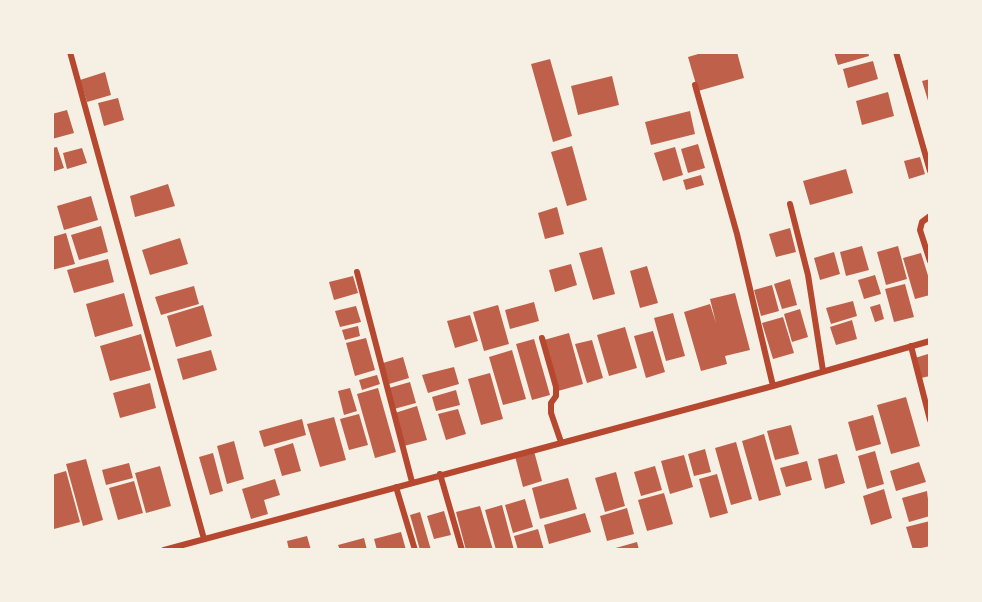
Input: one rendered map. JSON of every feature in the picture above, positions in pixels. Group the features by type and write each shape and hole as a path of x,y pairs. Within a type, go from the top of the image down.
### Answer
{"street":[{"path":"70,52 204,539"},
{"path":"896,52 930,171"},
{"path":"695,85 737,234 773,386"},
{"path":"790,204 810,284 823,371"},
{"path":"930,216 922,222 920,230 930,261"},
{"path":"357,272 412,482"},
{"path":"542,338 556,387 556,396 551,403 561,442"},
{"path":"164,549 773,386 930,341"},
{"path":"911,346 930,420"},
{"path":"440,474 462,549"},
{"path":"396,487 415,549"}],"building":[{"path":"705,52 737,52 744,78 698,91 688,57"},
{"path":"834,52 868,52 869,56 838,65"},
{"path":"550,59 572,136 553,142 531,64"},
{"path":"873,61 878,79 848,88 843,69"},
{"path":"105,72 111,95 87,102 80,80"},
{"path":"612,76 619,105 578,115 571,86"},
{"path":"930,79 930,104 929,104 922,81"},
{"path":"888,92 894,116 862,125 856,101"},
{"path":"118,98 124,120 104,126 98,103"},
{"path":"67,110 74,133 52,139 52,114"},
{"path":"690,111 695,134 651,145 645,122"},
{"path":"698,144 705,168 688,173 681,149"},
{"path":"572,146 587,200 567,206 551,152"},
{"path":"57,147 64,168 52,172 52,148"},
{"path":"675,147 683,175 663,181 654,153"},
{"path":"82,148 87,163 67,169 63,153"},
{"path":"920,157 925,174 909,179 904,161"},
{"path":"846,169 853,193 810,205 803,181"},
{"path":"701,175 704,185 686,190 683,180"},
{"path":"168,184 175,206 135,217 130,196"},
{"path":"91,196 98,220 64,230 57,206"},
{"path":"557,207 564,234 545,239 538,213"},
{"path":"101,226 108,252 79,260 71,235"},
{"path":"790,228 796,252 776,257 769,234"},
{"path":"66,233 75,264 52,270 52,237"},
{"path":"180,238 188,264 150,275 142,250"},
{"path":"862,246 869,270 846,276 840,252"},
{"path":"898,246 907,279 886,285 877,252"},
{"path":"602,247 615,294 593,300 579,253"},
{"path":"834,252 840,274 820,280 814,258"},
{"path":"921,253 930,282 930,295 915,299 903,258"},
{"path":"108,259 114,282 74,293 67,270"},
{"path":"571,264 577,285 555,292 549,270"},
{"path":"647,266 658,303 640,308 630,271"},
{"path":"875,275 881,294 864,299 858,280"},
{"path":"353,276 358,293 334,300 329,282"},
{"path":"790,279 797,305 782,309 774,284"},
{"path":"905,284 914,317 894,322 885,289"},
{"path":"772,285 779,311 761,316 754,290"},
{"path":"194,286 199,304 161,315 155,297"},
{"path":"124,293 133,326 95,337 86,304"},
{"path":"735,293 750,350 725,356 727,364 701,371 684,312 710,304 716,323 710,299"},
{"path":"853,301 857,316 831,324 826,308"},
{"path":"534,302 539,321 510,329 505,310"},
{"path":"880,304 884,319 875,322 870,307"},
{"path":"203,305 212,336 176,347 167,316"},
{"path":"498,305 509,344 484,351 473,312"},
{"path":"356,306 361,322 340,327 335,311"},
{"path":"800,309 808,337 792,342 784,314"},
{"path":"673,313 685,356 666,361 654,318"},
{"path":"470,315 478,341 455,348 447,321"},
{"path":"783,317 794,353 773,359 762,323"},
{"path":"852,320 857,339 836,345 830,327"},
{"path":"358,326 360,336 345,340 342,330"},
{"path":"625,327 637,368 609,376 597,335"},
{"path":"653,331 665,372 646,378 634,336"},
{"path":"569,333 583,384 558,391 544,340"},
{"path":"141,334 151,370 110,381 100,346"},
{"path":"366,338 375,370 355,376 346,343"},
{"path":"534,339 550,395 532,400 516,344"},
{"path":"592,340 603,378 587,383 575,344"},
{"path":"211,350 217,370 183,380 177,359"},
{"path":"512,350 526,399 503,405 489,357"},
{"path":"928,354 930,376 921,378 915,358"},
{"path":"403,357 409,378 389,384 383,363"},
{"path":"454,367 459,384 428,393 422,375"},
{"path":"490,373 503,419 481,425 468,379"},
{"path":"377,375 380,384 362,390 359,380"},
{"path":"410,382 416,403 394,409 389,388"},
{"path":"150,383 156,408 120,418 113,393"},
{"path":"350,388 357,411 344,415 338,391"},
{"path":"378,388 396,452 375,458 357,394"},
{"path":"456,390 460,405 436,411 432,397"},
{"path":"906,397 920,446 891,454 877,405"},
{"path":"417,406 427,440 404,446 395,413"},
{"path":"458,409 466,434 446,440 438,414"},
{"path":"359,414 368,445 349,450 340,419"},
{"path":"873,415 881,444 856,451 848,422"},
{"path":"334,417 346,460 320,467 307,424"},
{"path":"302,419 306,435 264,447 259,431"},
{"path":"791,425 799,454 775,460 767,431"},
{"path":"764,434 781,495 759,501 742,441"},
{"path":"234,441 244,479 227,484 217,446"},
{"path":"736,442 752,499 731,505 715,448"},
{"path":"293,443 301,471 282,476 274,449"},
{"path":"705,449 711,472 694,476 688,454"},
{"path":"534,451 542,481 523,487 515,456"},
{"path":"875,451 884,484 867,489 858,456"},
{"path":"213,453 223,491 210,495 199,457"},
{"path":"837,454 845,483 825,489 818,459"},
{"path":"684,455 693,487 670,494 661,461"},
{"path":"86,459 103,520 83,526 66,464"},
{"path":"807,461 812,480 786,487 780,468"},
{"path":"919,462 926,482 896,491 890,471"},
{"path":"129,463 133,478 106,485 102,470"},
{"path":"160,466 171,506 146,513 135,473"},
{"path":"655,466 662,490 641,496 634,472"},
{"path":"66,471 80,522 54,529 52,475"},
{"path":"616,472 625,506 605,512 595,478"},
{"path":"717,474 728,513 710,518 699,479"},
{"path":"568,478 577,509 540,519 532,488"},
{"path":"275,479 280,495 264,500 268,514 251,519 242,489"},
{"path":"134,481 143,513 118,520 109,488"},
{"path":"884,489 892,518 871,525 863,496"},
{"path":"927,491 930,516 909,522 902,498"},
{"path":"664,493 673,524 647,531 638,500"},
{"path":"525,499 533,527 513,533 505,505"},
{"path":"502,505 514,550 496,550 485,510"},
{"path":"480,506 493,550 466,550 456,512"},
{"path":"627,508 634,534 607,541 600,516"},
{"path":"444,511 451,535 434,539 427,516"},
{"path":"420,512 431,550 420,550 410,515"},
{"path":"585,513 591,532 549,544 544,525"},
{"path":"930,521 930,546 913,550 906,527"},
{"path":"538,529 544,550 518,550 514,536"},
{"path":"401,532 406,550 377,550 374,539"},
{"path":"307,536 311,550 289,550 287,541"},
{"path":"364,538 367,550 340,550 338,545"},
{"path":"637,542 639,550 612,549"}]}
